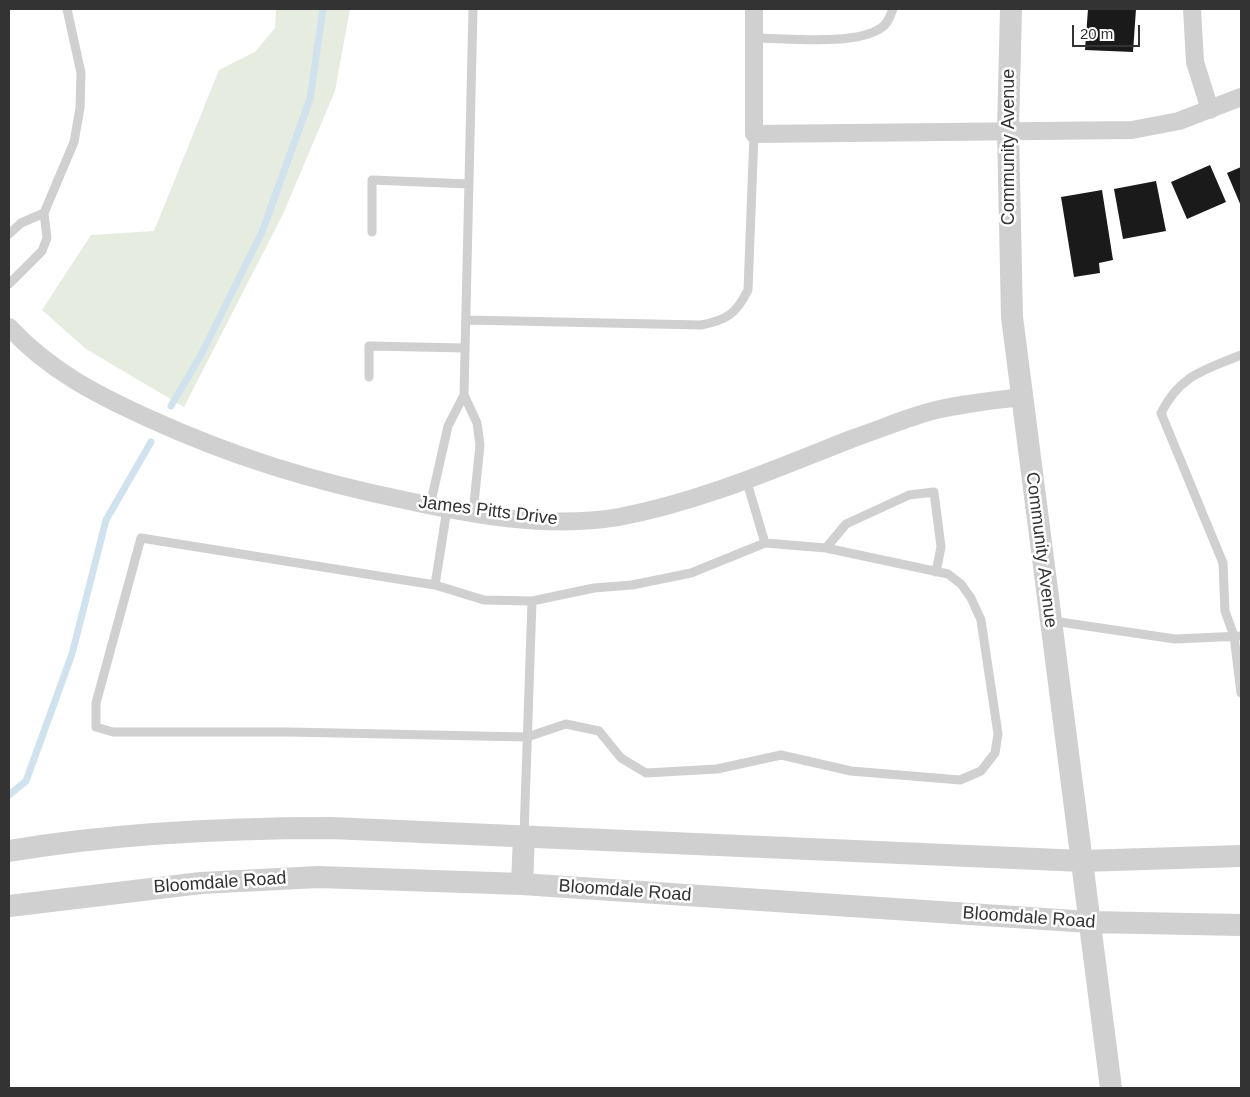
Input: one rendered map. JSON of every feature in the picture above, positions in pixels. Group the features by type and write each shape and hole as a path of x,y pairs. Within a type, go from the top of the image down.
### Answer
{"street":[{"path":"754,9 754,134 1132,130 1179,121 1241,97"},
{"name":"Community Avenue","path":"1011,9 1008,131 1010,286 1021,397 1111,1088"},
{"path":"1192,9 1195,62 1210,110"},
{"name":"James Pitts Drive","path":"9,327 38,355 76,383 193,439 246,460 296,475 439,507 473,513 542,520 608,518 670,504 746,479 926,412 1021,397"},
{"path":"9,851 113,838 268,828 404,830 1082,861 1241,856"},
{"path":"522,884 524,836"},
{"name":"Bloomdale Road","path":"9,906 135,889 263,879 327,877 522,884 1089,922 1241,925"}],"lane":[{"path":"9,284 42,251 47,238 44,214 74,142 80,108 81,73 67,9"},
{"path":"435,584 439,507 448,426 464,395 473,9"},
{"path":"754,38 857,38 883,28 890,18 893,9"},
{"path":"466,320 701,326 718,322 730,315 739,307 748,290 754,134"},
{"path":"372,232 372,180 469,184"},
{"path":"9,234 21,223 44,214"},
{"path":"369,377 369,346 465,348"},
{"path":"1241,355 1185,380 1170,395 1162,413 1223,563 1225,610 1238,636 1241,693"},
{"path":"464,395 477,423 480,445 473,513"},
{"path":"746,479 765,543"},
{"path":"826,548 846,524 909,495 934,492 942,547 936,572"},
{"path":"141,538 435,584 484,600 532,601 594,588 632,585 691,573 765,543 826,548 948,574 961,584 971,598 980,620 998,734 995,753 980,771 960,780 852,771 781,755 717,769 646,773 621,758 599,731 566,724 527,737 289,732 113,732 96,727 96,703 141,538"},
{"path":"524,836 532,601"},
{"path":"1051,621 1175,639 1238,636"}],"shaded area":[{"path":"276,9 350,9 335,91 283,214 184,407 86,349 42,310 91,235 154,231 219,70 255,52 275,28"}],"building":[{"path":"1088,9 1136,9 1133,52 1085,50"},
{"path":"1210,165 1226,202 1187,219 1171,182"},
{"path":"1241,167 1241,206 1227,173"},
{"path":"1156,181 1166,231 1123,239 1114,189"},
{"path":"1102,190 1113,260 1099,263 1100,273 1074,277 1061,197"}],"waterway":[{"path":"171,406 201,355 262,232 310,99 323,9"},
{"path":"9,795 26,781 72,654 106,520 151,442"}]}
